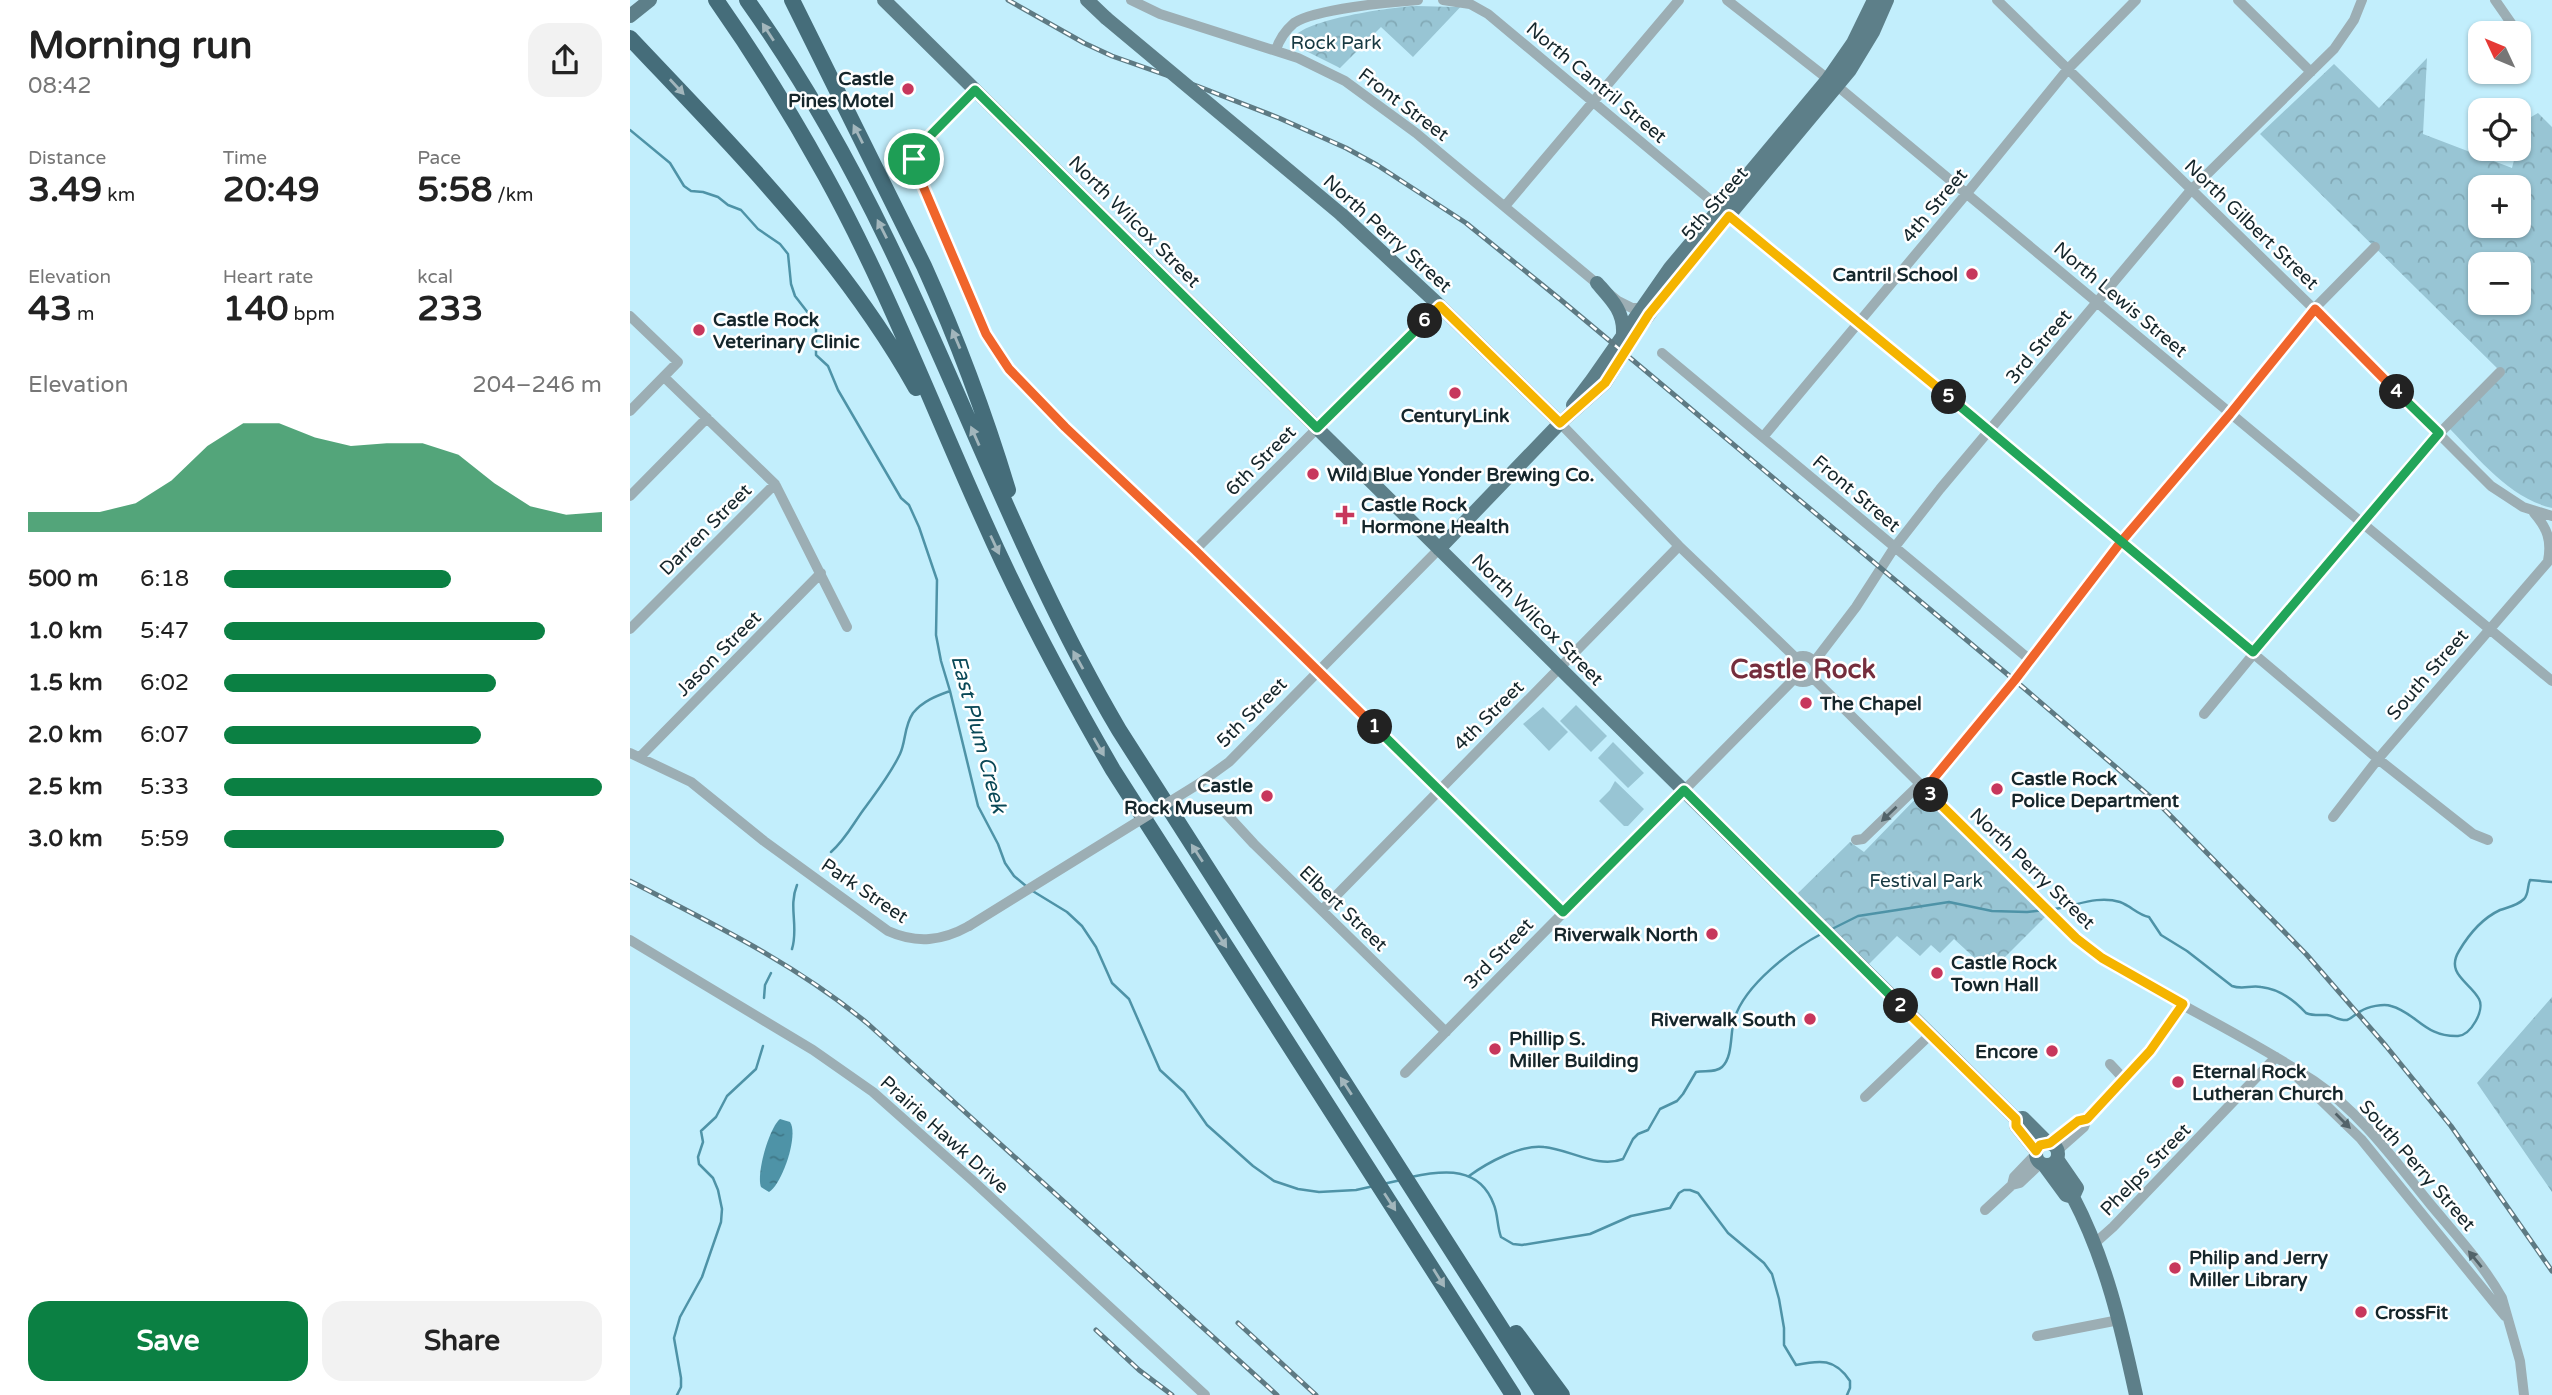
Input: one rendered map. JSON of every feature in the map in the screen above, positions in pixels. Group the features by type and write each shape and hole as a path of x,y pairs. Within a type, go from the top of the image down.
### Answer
{"highway":[{"path":"716,0 763,69 826,176 900,327 967,482 1040,640 1077,709 1113,770 1513,1395"},
{"path":"747,0 809,97 878,221 1032,566 1073,650 1119,730 1545,1395"},
{"path":"795,3 924,266 951,328 1003,473 1032,566"},
{"path":"630,38 710,123 849,282 905,368 967,482"},
{"path":"1448,1244 1562,1395"},
{"path":"1454,1303 1501,1395"}],"main road":[{"path":"630,16 650,0"},
{"name":"North Wilcox Street","path":"884,0 1844,951 2016,1119 2023,1118 2046,1154 2077,1188 2073,1197 2095,1243"},
{"name":"North Perry Street","path":"1087,0 1342,215 1560,423"},
{"name":"5th Street","path":"1833,82 1874,0"},
{"name":"5th Street","path":"1560,423 1639,310 1664,285 1833,82 1863,50 1887,0"},
{"path":"1597,283 1621,313 1623,333"},
{"name":"5th Street","path":"1439,549 1560,423 1605,383 1664,285"},
{"path":"2095,1243 2113,1293 2136,1395"}],"street":[{"name":"Front Street","path":"1131,0 1160,14 1314,64 1355,88 1416,133 1618,300 1639,310"},
{"path":"1276,50 1287,30 1303,19 1382,3 1418,0"},
{"name":"North Cantril Street","path":"1443,0 1470,4 1488,14 1990,431 2378,759 2467,830 2488,840"},
{"path":"1506,206 1679,0"},
{"name":"North Lewis Street","path":"1727,0 1833,82 2552,681"},
{"name":"North Gilbert Street","path":"1997,0 2315,309 2491,486 2513,502 2552,516"},
{"name":"4th Street","path":"1763,437 2068,69 2136,0"},
{"path":"2238,0 2311,72"},
{"name":"3rd Street","path":"1814,662 1856,607 1894,548 1990,431 2191,190 2345,35 2362,0"},
{"path":"2495,0 2509,21"},
{"path":"975,90 923,143 914,159 986,334 1002,361 1065,427 1195,550 1563,912"},
{"path":"1856,840 1863,839 1923,786 2015,680 2120,543 2315,309 2375,247"},
{"path":"1618,300 1628,303 1664,285"},
{"name":"6th Street","path":"1195,550 1440,306"},
{"path":"630,316 678,362 630,411"},
{"name":"Front Street","path":"1662,353 2029,659"},
{"path":"2204,714 2253,652 2439,433 2500,372"},
{"path":"664,377 775,484 848,627"},
{"path":"630,496 707,418"},
{"name":"North Perry Street","path":"1560,423 1679,546 1796,658"},
{"name":"Darren Street","path":"630,629 775,484"},
{"path":"2532,510 2550,538 2550,560"},
{"name":"4th Street","path":"1322,910 1679,546"},
{"name":"5th Street","path":"1200,783 1229,762 1439,549"},
{"name":"South Street","path":"2333,817 2378,759 2550,560"},
{"name":"Jason Street","path":"635,755 821,573"},
{"path":"1806,656 1814,662 1816,670 1813,678 1801,682 1794,679 1790,667 1796,658 1806,656"},
{"name":"North Perry Street","path":"1813,678 2076,938 2111,964 2183,1004"},
{"name":"3rd Street","path":"1405,1073 1794,679"},
{"name":"Park Street","path":"635,755 691,782 764,841 888,931 907,938 926,940 945,937 969,926 1200,783"},
{"name":"Elbert Street","path":"1220,807 1254,844 1446,1032"},
{"name":"Prairie Hawk Drive","path":"630,940 813,1050 873,1093 972,1180 1205,1395"},
{"path":"1984,1210 2012,1185 2014,1177 2084,1127 2087,1119 2160,1038 2183,1004"},
{"name":"South Perry Street","path":"2183,1004 2276,1057 2361,1139 2507,1318 2520,1360 2524,1395"},
{"path":"1865,1097 1930,1035"},
{"name":"Phelps Street","path":"2095,1243 2276,1057"},
{"path":"2110,1064 2124,1079"},
{"path":"2037,1336 2119,1320"}],"green space":[{"name":"Rock Park","path":"1462,0 1467,0 1413,57 1381,27 1340,68 1292,44 1292,39 1300,32 1330,20 1404,7 1455,7"},
{"path":"2427,58 2423,134 2468,151 2468,161 2494,161 2512,168 2514,161 2531,161 2531,117 2538,113 2552,127 2552,508 2536,503 2507,485 2446,425 2500,371 2260,134 2334,64 2379,108"},
{"path":"1576,705 1607,736 1591,752 1560,721"},
{"path":"1543,707 1568,732 1549,751 1523,724"},
{"path":"1613,742 1644,773 1628,788 1598,758"},
{"path":"1615,781 1644,809 1628,826 1624,826 1599,801"},
{"name":"Festival Park","path":"1925,789 2050,912 1990,972 1954,939 1940,953 1931,945 1920,956 1897,936 1864,969 1792,899 1850,842 1864,852"},
{"path":"2552,997 2552,1192 2477,1083"}],"water":[{"path":"780,1119 790,1122 791,1148 779,1180 769,1192 761,1187 760,1172 768,1141"}],"waterway":[{"name":"East Plum Creek","path":"630,130 670,163 684,186 691,191 718,197 741,210 758,229 780,244 788,254 795,296 812,318 816,329 816,355 828,366 838,390 901,498 909,505 919,527 937,580 936,635 978,806 1005,863 1014,876 1026,886"},
{"path":"831,852 845,837 892,769 902,749 913,713 925,702 950,691"},
{"path":"2054,909 2095,900 2120,902 2149,917 2161,935 2187,951 2232,986 2268,988 2291,1000 2306,1013 2344,1020 2367,1008 2388,1005 2400,1009 2437,1033 2458,1036 2472,1027 2480,1009 2479,999 2457,972 2455,959 2459,951 2481,922 2524,899 2530,880 2552,882"},
{"path":"792,949 793,901 797,885"},
{"name":"East Plum Creek","path":"1031,890 1067,912 1082,926 1096,947 1112,983 1129,999 1160,1070 1184,1092 1207,1125 1253,1166 1274,1181 1298,1189 1319,1192 1374,1186"},
{"path":"1832,929 1858,916 1949,902 1992,911 2044,910"},
{"path":"1469,1176 1525,1148 1554,1148 1604,1162 1623,1159 1633,1139 1648,1130 1660,1109 1677,1101 1696,1072 1717,1070 1726,1063 1739,1007 1758,981 1797,948 1823,933"},
{"path":"764,998 765,985 771,973"},
{"path":"677,1395 681,1378 674,1338 680,1317 702,1277 721,1222 722,1209 718,1190 713,1178 699,1164 698,1157 703,1142 701,1131 716,1117 727,1096 756,1069 763,1046"},
{"name":"East Plum Creek","path":"1411,1177 1448,1172 1470,1177 1480,1183 1488,1192 1495,1209 1501,1237 1513,1244 1522,1245 1590,1234 1631,1216 1670,1208 1679,1193 1684,1190 1698,1193 1728,1233 1764,1263 1772,1274 1784,1328 1784,1345 1796,1365 1826,1362 1839,1368 1850,1381 1847,1395"},
{"name":"East Plum Creek","path":"1383,1184 1401,1180"}],"railway":[{"path":"1008,0 1112,56 1279,118 1346,148 1466,223 1561,300 2160,805 2306,954 2386,1046 2451,1126 2552,1271"},
{"path":"630,881 782,963 867,1023 1277,1395"},
{"path":"1238,1323 1316,1395"},
{"path":"1096,1330 1139,1370 1172,1395"}],"place":[{"name":"Castle Pines Motel","path":"908,89"},
{"name":"Cantril School","path":"1972,274"},
{"name":"Castle Rock Veterinary Clinic","path":"699,330"},
{"name":"CenturyLink","path":"1455,393"},
{"name":"Wild Blue Yonder Brewing Co.","path":"1313,474"},
{"name":"Castle Rock Hormone Health","path":"1345,515"},
{"name":"The Chapel","path":"1806,703"},
{"name":"Castle Rock Police Department","path":"1997,789"},
{"name":"Castle Rock Museum","path":"1267,796"},
{"name":"Riverwalk North","path":"1712,934"},
{"name":"Castle Rock Town Hall","path":"1937,973"},
{"name":"Riverwalk South","path":"1810,1019"},
{"name":"Phillip S. Miller Building","path":"1495,1049"},
{"name":"Encore","path":"2052,1051"},
{"name":"Eternal Rock Lutheran Church","path":"2178,1082"},
{"name":"Philip and Jerry Miller Library","path":"2175,1268"},
{"name":"CrossFit","path":"2361,1312"}],"district":[{"name":"Castle Rock","path":"1803,669"}],"route":[{"path":"914,159 923,143 975,90 1317,428 1440,306 1560,423 1605,383 1649,314 1682,270 1729,216 1984,426 2120,543 2253,652 2439,433 2315,309 2120,543 2015,680 1925,789 2076,938 2102,958 2183,1004 2150,1051 2087,1119 2078,1121 2050,1143 2040,1145 2036,1151 2016,1126 2016,1119 1979,1080 1844,951 1684,790 1563,912 1020,382 995,351 986,334 914,159"}]}
